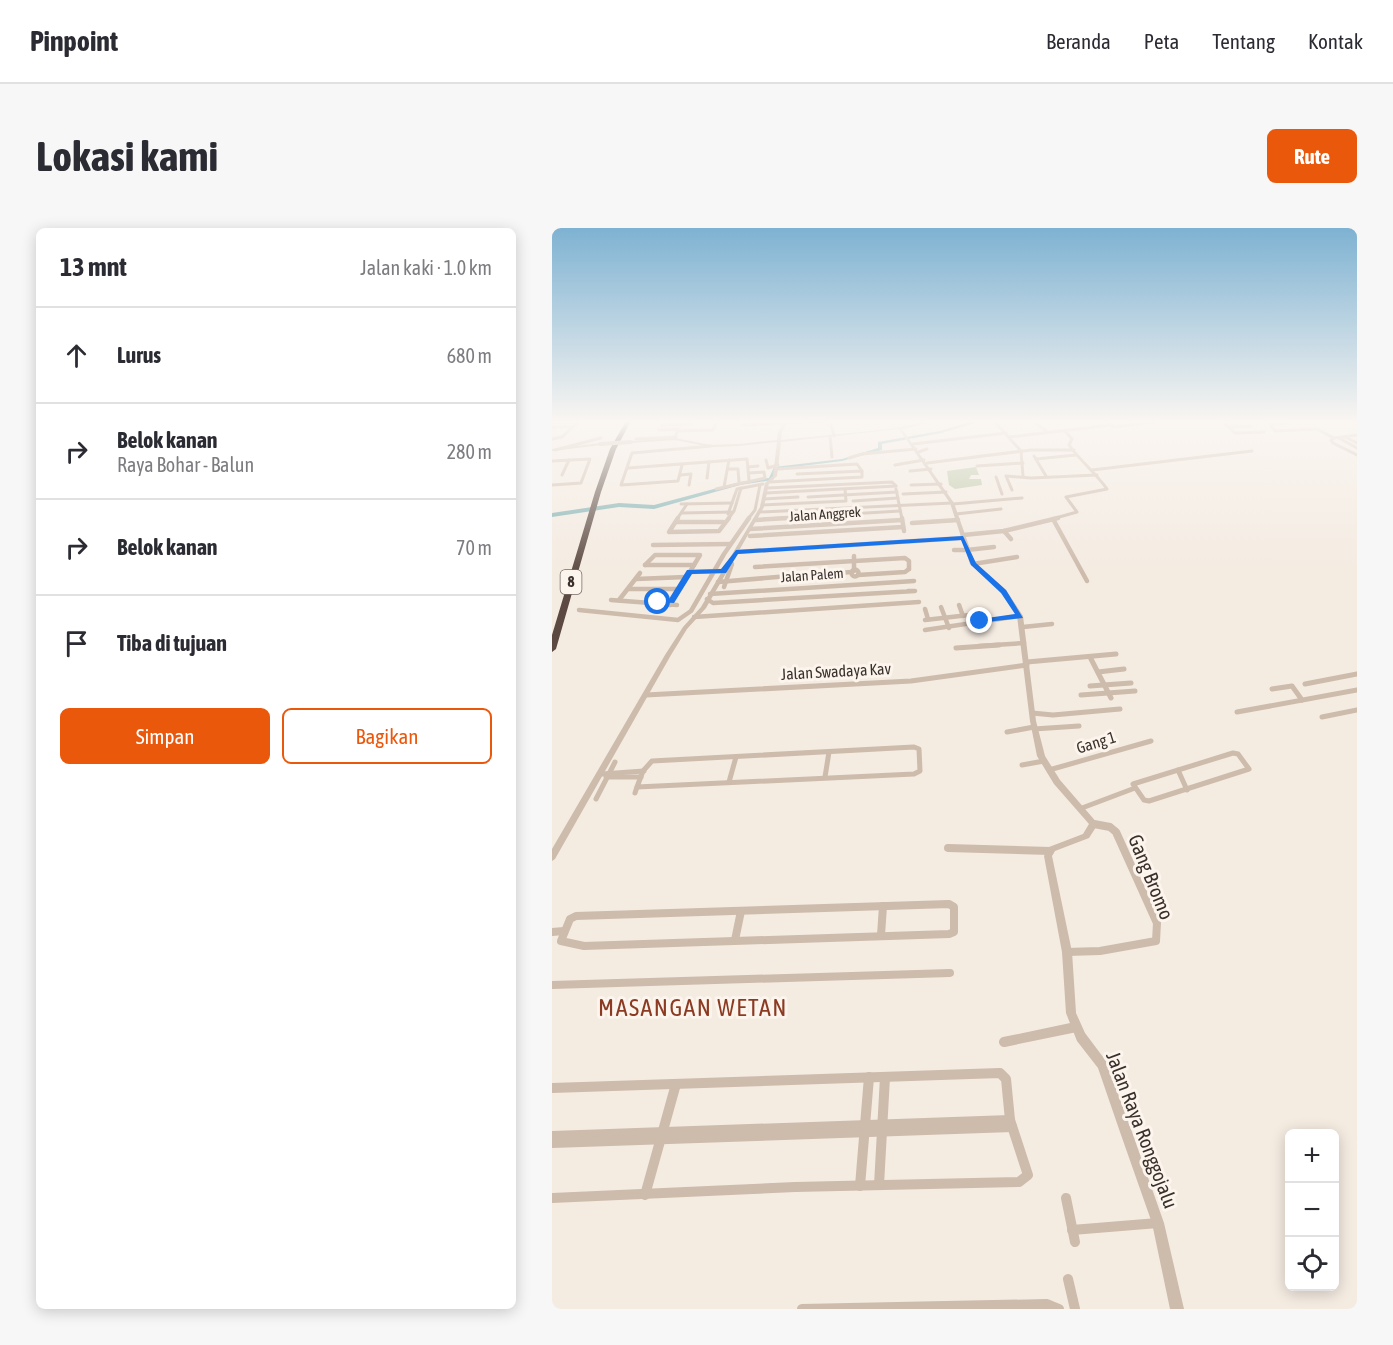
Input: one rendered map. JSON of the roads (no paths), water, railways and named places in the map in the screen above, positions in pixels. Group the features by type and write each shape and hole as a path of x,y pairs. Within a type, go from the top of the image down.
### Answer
{"highway":[{"name":"8","path":"552,649 600,471"},
{"name":"8","path":"552,631 589,512"}],"street":[{"path":"552,491 554,485 581,483 585,471"},
{"path":"627,471 622,485 678,481 681,471"},
{"path":"707,471 707,478"},
{"path":"724,487 728,471"},
{"path":"738,471 739,482"},
{"path":"579,610 681,619 691,611 719,571 736,552 760,512 767,486 777,471"},
{"path":"796,481 797,474 851,471"},
{"path":"767,486 796,481 861,478 861,471"},
{"path":"933,471 952,503 973,564 1004,591 1020,616 1034,728 1044,761 1094,824 1086,836 1050,851 948,848"},
{"path":"1023,471 1023,476"},
{"path":"1043,471 1046,476"},
{"path":"736,552 1005,531 1077,513 1066,497 1108,488 1093,471"},
{"path":"716,489 765,478 764,472 749,473 749,480"},
{"path":"680,475 691,474 689,485"},
{"path":"990,477 1097,475"},
{"path":"1006,476 1012,490"},
{"path":"996,477 1002,494"},
{"path":"654,544 731,543 745,536 903,529 901,504 894,482 799,491 760,485 737,489 732,503 732,512 716,531"},
{"path":"911,485 941,484"},
{"path":"745,536 760,485"},
{"path":"767,486 811,489 896,486"},
{"path":"687,504 670,532 720,530 732,512 741,488"},
{"path":"853,522 854,488"},
{"path":"802,526 811,489"},
{"path":"845,489 846,507"},
{"path":"796,510 799,491"},
{"path":"808,497 897,492"},
{"path":"903,494 946,492"},
{"path":"763,502 798,497"},
{"path":"853,501 898,498"},
{"path":"760,512 1022,498"},
{"path":"763,502 846,501"},
{"path":"681,504 732,503"},
{"path":"956,514 1001,509"},
{"path":"755,520 900,511"},
{"path":"682,513 732,512"},
{"path":"1053,519 1087,581"},
{"name":"Jalan Anggrek","path":"745,536 802,526 902,520"},
{"path":"912,524 958,520"},
{"path":"676,522 723,522"},
{"path":"1005,531 1011,539"},
{"path":"552,857 604,776 646,695 694,617 710,599 731,543"},
{"path":"954,550 994,547"},
{"path":"670,603 690,572 694,565 699,555 655,555 645,565 694,565"},
{"path":"973,564 1017,557"},
{"path":"718,582 905,572 909,569 909,561 905,558 854,558 755,565 751,580"},
{"path":"854,558 855,573"},
{"path":"724,587 732,564"},
{"path":"690,572 719,571"},
{"path":"619,600 640,573"},
{"path":"636,579 686,577"},
{"name":"Jalan Palem","path":"710,599 914,581"},
{"path":"628,589 679,589"},
{"path":"710,599 908,591"},
{"path":"611,600 677,605"},
{"path":"694,617 919,602"},
{"path":"959,605 963,616"},
{"path":"941,607 949,628"},
{"path":"925,609 926,620 969,615"},
{"path":"925,630 1020,616"},
{"path":"1023,627 1052,624"},
{"path":"956,648 1024,642"},
{"name":"Jalan Swadaya Kav","path":"646,695 911,681 1116,654"},
{"path":"1090,657 1110,695"},
{"path":"1098,672 1124,669"},
{"path":"1305,684 1357,674"},
{"path":"1090,686 1131,683"},
{"path":"1272,689 1292,686 1304,700"},
{"path":"1237,712 1357,690"},
{"path":"1081,695 1110,695 1136,691"},
{"path":"1032,713 1061,714 1120,709"},
{"path":"1322,717 1357,710"},
{"path":"1007,732 1079,726"},
{"name":"Gang 1","path":"1049,770 1151,741"},
{"path":"916,747 919,749 920,771 636,790 652,761 736,757 916,747"},
{"path":"825,777 829,752"},
{"path":"1235,752 1248,768 1248,770 1187,790 1146,801 1133,784 1178,770 1235,752"},
{"path":"729,782 736,757"},
{"path":"1022,765 1044,761"},
{"path":"596,799 604,776 615,762"},
{"path":"1178,770 1187,790"},
{"path":"604,776 643,774"},
{"path":"1082,808 1135,788"},
{"name":"Gang Bromo","path":"1067,952 1100,951 1156,941 1157,923 1116,832 1110,826 1094,824"},
{"name":"Jalan Raya Ronggojalu","path":"1050,851 1049,860 1067,952 1071,1012 1076,1028 1102,1065 1158,1223 1177,1309"},
{"path":"953,905 954,932 949,934 584,946 562,942 564,931 570,920 576,916 741,910 953,905"},
{"path":"881,935 883,906"},
{"path":"735,940 741,910"},
{"path":"552,932 564,931"},
{"path":"552,985 950,973"},
{"path":"1004,1042 1076,1028"},
{"path":"552,1088 1000,1073 1005,1076 1008,1083 1011,1124 1028,1175 1023,1181 552,1198"},
{"path":"860,1186 869,1077"},
{"path":"879,1185 885,1077"},
{"path":"645,1195 675,1084"},
{"path":"552,1136 661,1135 1011,1124"},
{"path":"552,1143 661,1135"},
{"path":"1066,1198 1075,1242"},
{"path":"1072,1230 1158,1223"},
{"path":"1068,1279 1075,1309"},
{"path":"802,1309 1047,1304 1059,1309"}],"waterway":[{"path":"552,515 619,505 654,507 740,484 771,479 774,471"}],"district":[{"name":"MASANGAN WETAN","path":"693,1008"}]}
